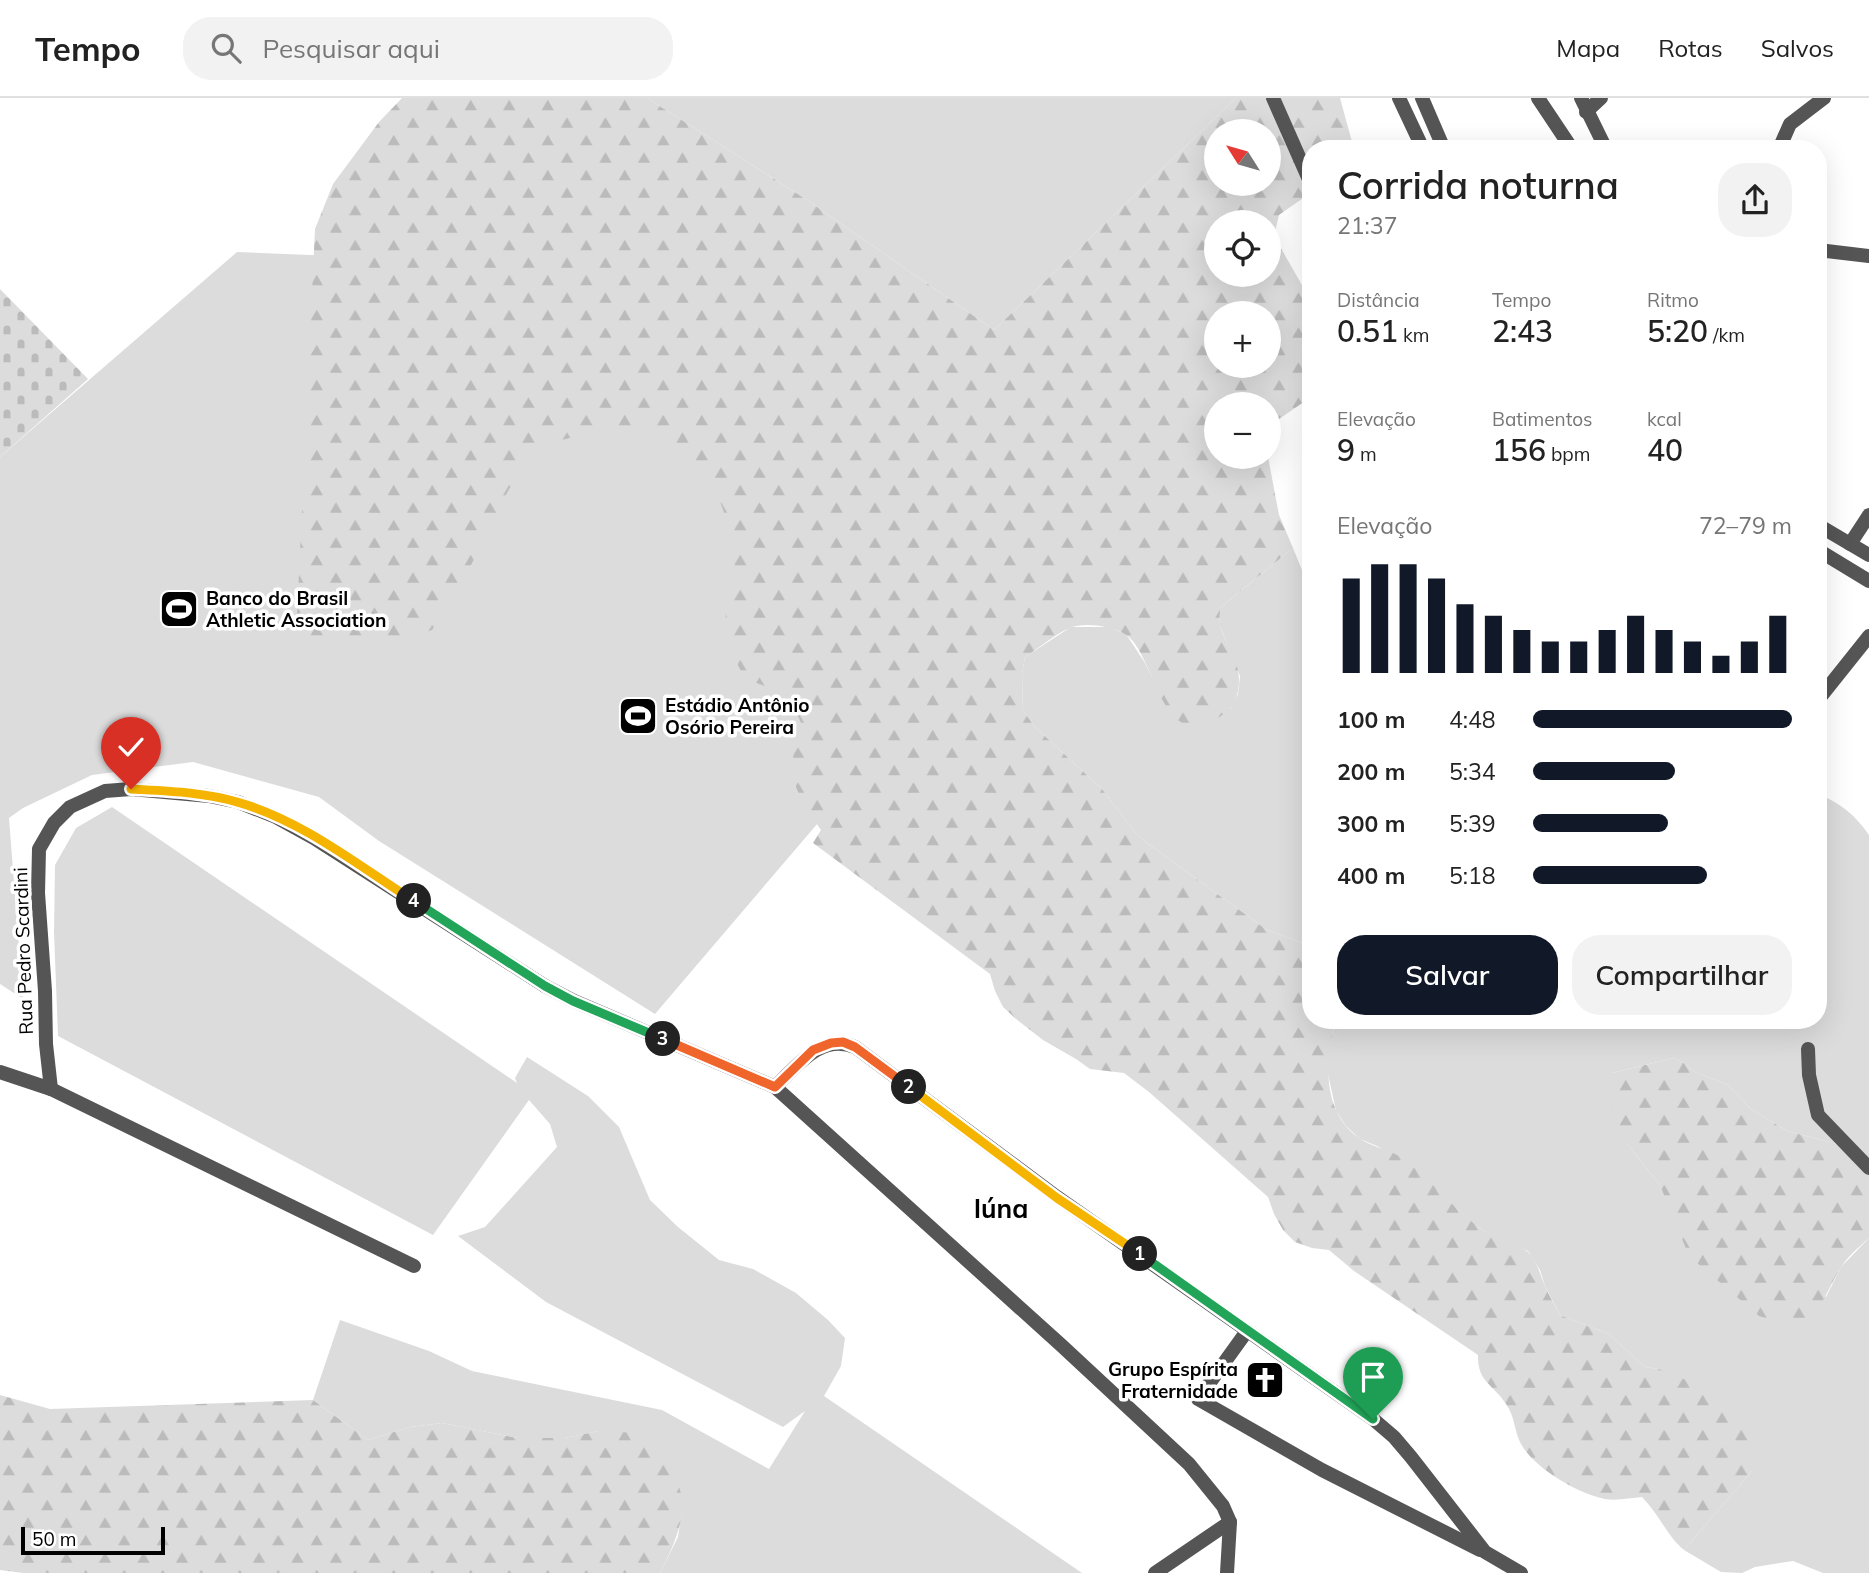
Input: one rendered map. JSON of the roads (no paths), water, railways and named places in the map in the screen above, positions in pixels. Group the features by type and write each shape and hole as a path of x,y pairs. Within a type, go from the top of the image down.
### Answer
{"street":[{"path":"1273,98 1302,164"},
{"path":"1399,98 1419,140"},
{"path":"1422,98 1440,140"},
{"path":"1538,98 1566,140"},
{"path":"1601,98 1584,105 1602,140"},
{"path":"1783,140 1790,124 1824,98"},
{"path":"1827,251 1869,256"},
{"path":"1850,544 1869,514"},
{"path":"1827,530 1869,555"},
{"path":"1827,553 1869,581"},
{"path":"1827,689 1869,636"},
{"name":"Rua Pedro Scardini","path":"51,1089 38,893 40,849 54,823 69,807 105,791 131,789 209,796 238,802 276,817 314,838 545,986 573,1001 775,1087 1189,1464 1223,1506 1230,1522"},
{"path":"775,1087 813,1050 831,1043 843,1042 855,1047 1057,1198 1373,1419 1394,1437 1485,1552"},
{"path":"1808,1049 1809,1076 1818,1115 1869,1168"},
{"path":"0,1072 51,1089 414,1266"},
{"path":"1247,1331 1198,1399 1322,1471 1485,1552 1521,1573"},
{"path":"1155,1573 1230,1522"},
{"path":"1227,1573 1230,1522"}],"place":[{"name":"Banco do Brasil Athletic Association","path":"179,609"},
{"name":"Estádio Antônio Osório Pereira","path":"638,716"},
{"name":"Grupo Espírita Fraternidade","path":"1265,1380"}],"district":[{"name":"Iúna","path":"1001,1209"}]}
